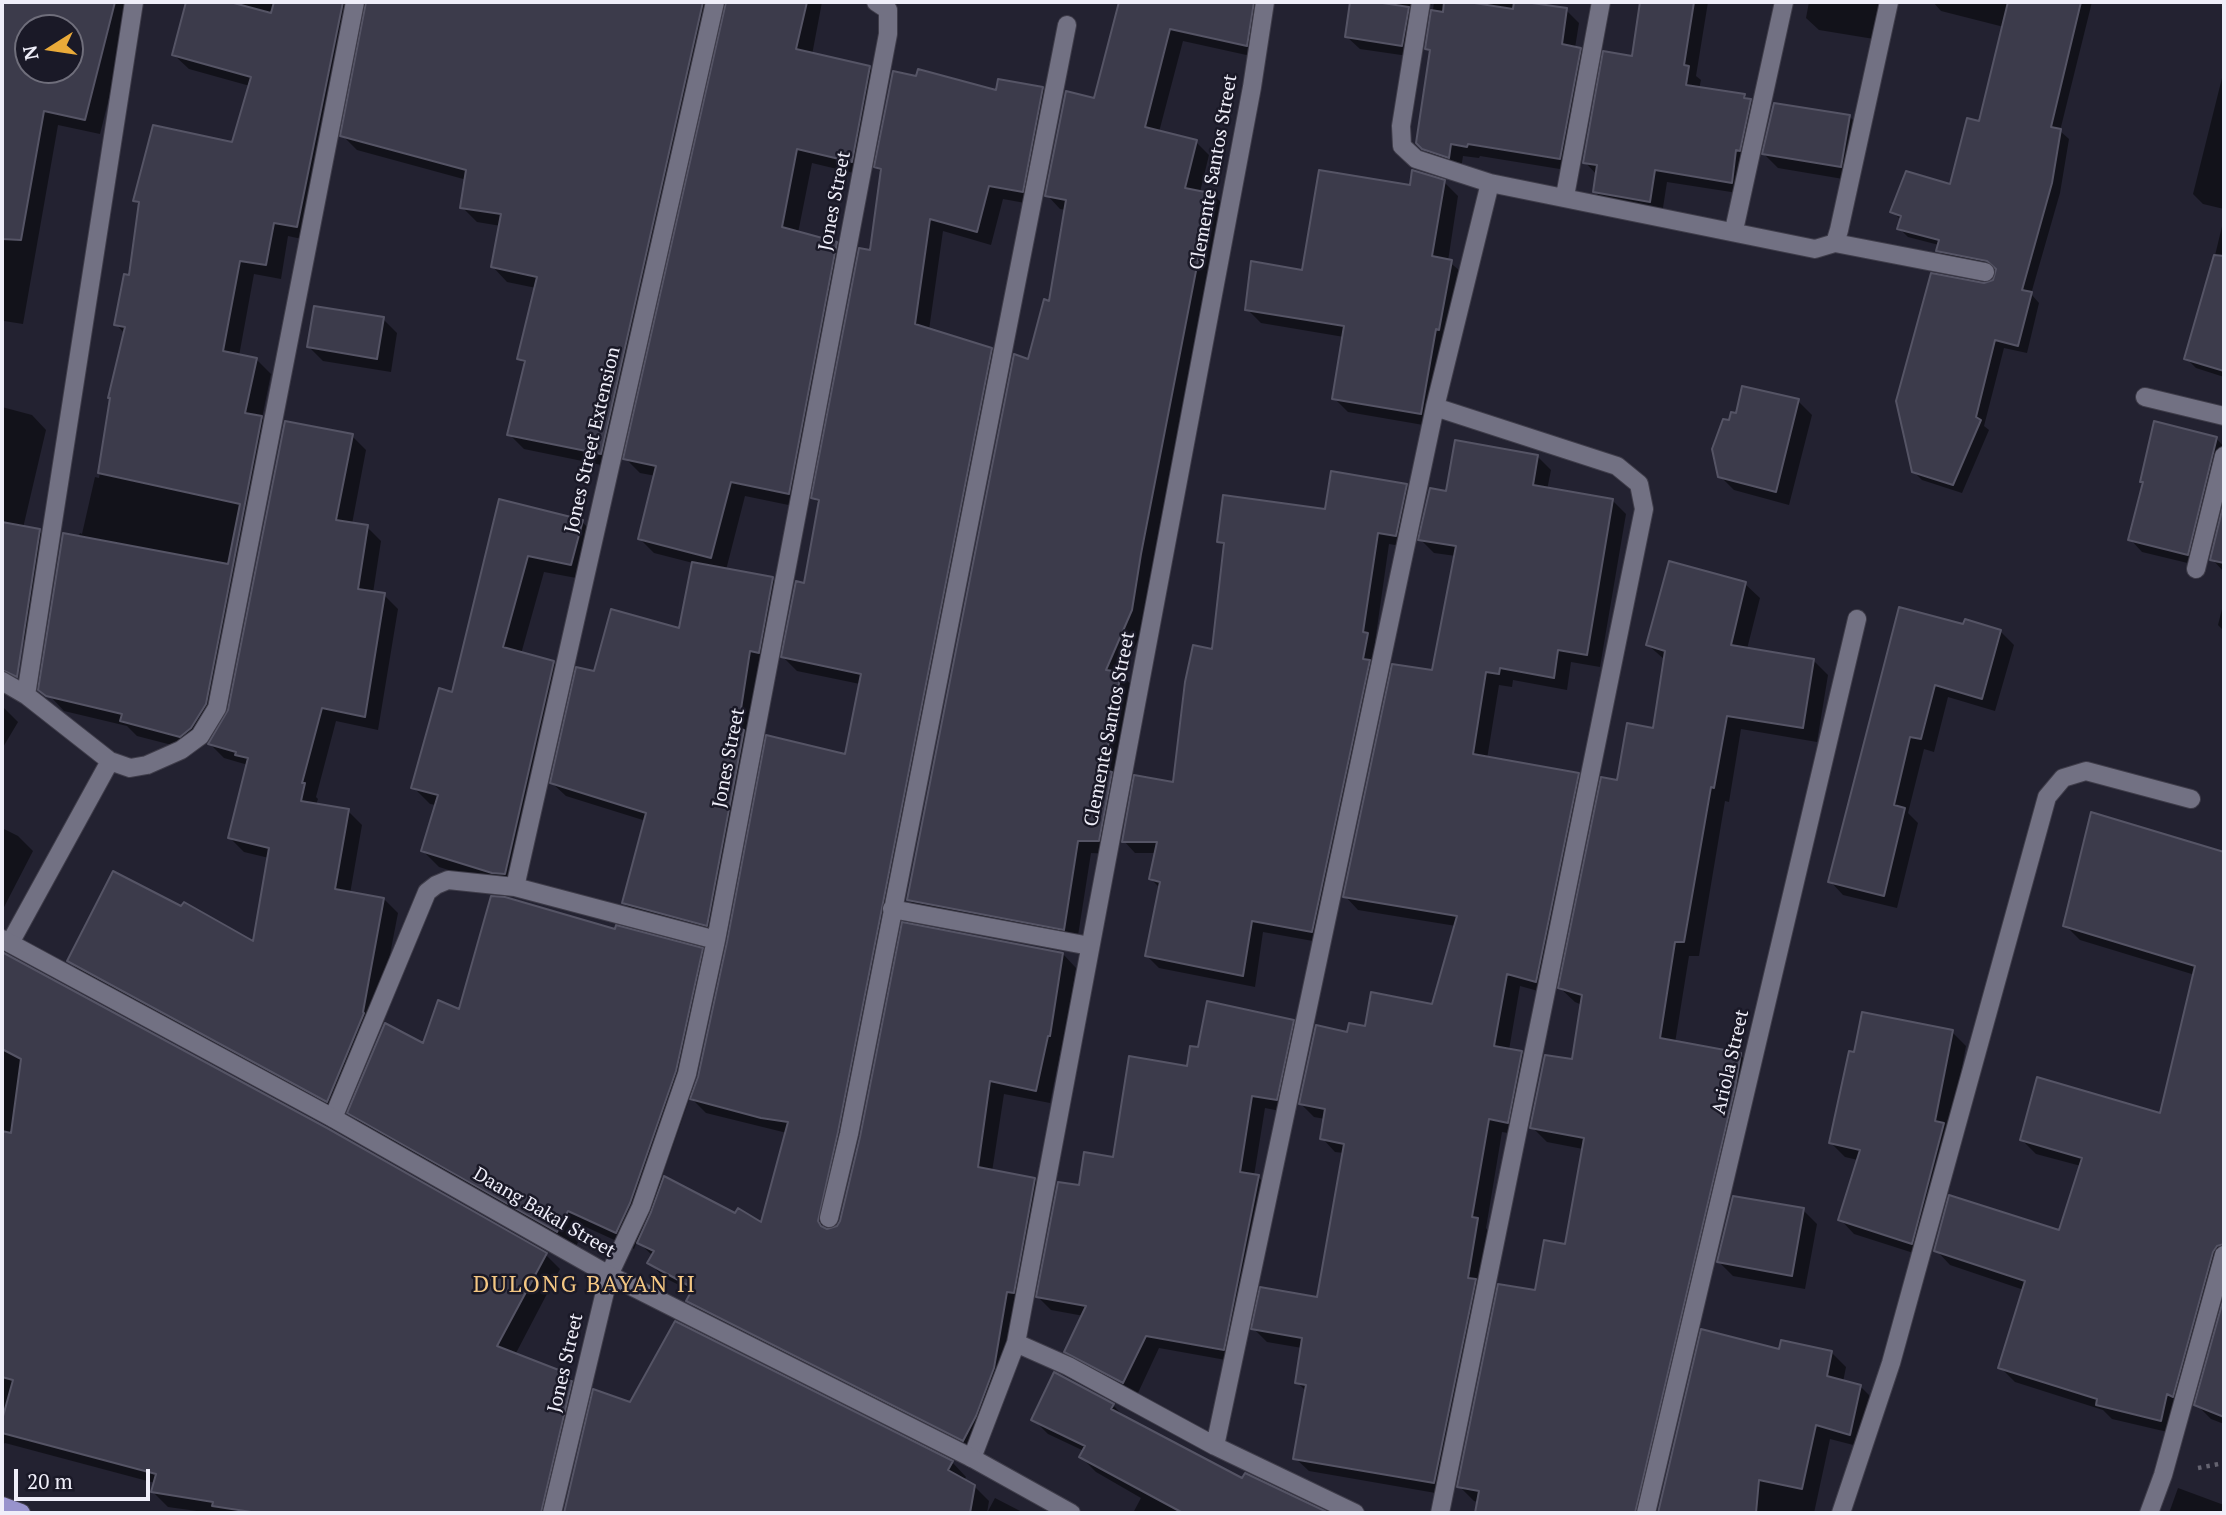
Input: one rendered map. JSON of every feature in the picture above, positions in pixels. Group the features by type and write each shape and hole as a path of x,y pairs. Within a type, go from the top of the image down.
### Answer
{"main road":[{"path":"2,1506 21,1513"}],"street":[{"path":"26,695 134,2"},
{"path":"2,681 26,695 110,761 130,768 147,765 181,750 200,736 217,708 355,2"},
{"name":"Jones Street Extension","path":"515,887 715,2"},
{"name":"Jones Street","path":"552,1513 609,1275 641,1207 687,1073 716,940 888,34 888,10 876,2"},
{"name":"Clemente Santos Street","path":"972,1458 1016,1343 1250,101 1265,2"},
{"path":"1421,2 1401,126 1402,146 1416,159 1490,183 1734,230 1815,249 1835,243 1985,272"},
{"path":"1564,196 1601,2"},
{"path":"1734,230 1784,2"},
{"path":"1835,243 1889,2"},
{"path":"829,1218 849,1133 1067,25"},
{"path":"1215,1446 1435,407 1490,183"},
{"path":"2145,397 2224,416"},
{"path":"1435,407 1617,466 1639,484 1644,509 1440,1513"},
{"path":"2196,569 2224,456"},
{"name":"Ariola Street","path":"1646,1513 1857,620"},
{"path":"6,941 110,761"},
{"path":"1841,1513 1891,1363 2048,797 2063,778 2086,771 2191,799"},
{"path":"333,1118 427,892 436,885 448,880 515,887 716,940"},
{"path":"892,909 1090,946"},
{"name":"Daang Bakal Street","path":"6,941 333,1118 609,1275 972,1458 1070,1513"},
{"path":"2149,1513 2163,1475 2224,1255"},
{"path":"1016,1343 1068,1366 1215,1446 1355,1513"}],"building":[{"path":"2,2 115,2 85,120 44,111 21,240 2,239"},
{"path":"186,2 230,2 271,13 274,2 343,2 297,227 274,223 266,265 240,261 223,351 257,358 245,413 262,416 206,704 191,728 180,737 120,721 122,714 46,696 38,690 63,533 228,564 240,504 98,473 108,398 125,327 114,325 124,274 129,275 139,202 133,201 153,125 232,142 251,77 172,55"},
{"path":"366,2 703,2 601,454 507,435 525,361 517,359 537,277 491,267 501,214 460,208 466,170 340,136"},
{"path":"726,2 807,2 796,49 870,66 852,162 797,149 782,227 837,242 789,494 731,482 711,558 638,539 656,466 623,459"},
{"path":"1119,2 1254,2 1247,46 1170,29 1145,127 1197,140 1185,188 1215,194 1206,241 1202,240 1132,610 1106,670 1121,672 1104,770 1112,772 1099,841 1078,841 1064,930 907,900 1014,354 1028,359 1044,299 1049,301 1066,200 1045,196 1066,91 1094,98"},
{"path":"1350,2 1376,2 1409,7 1402,46 1345,37"},
{"path":"1444,2 1468,2 1513,9 1514,2 1525,2 1567,8 1562,44 1581,48 1560,159 1468,144 1467,147 1451,144 1449,158 1422,149 1416,143 1430,50 1425,49 1431,10 1443,12"},
{"path":"1640,2 1694,2 1684,65 1689,66 1686,85 1745,94 1744,98 1751,99 1740,151 1736,150 1732,183 1655,170 1650,202 1593,192 1597,165 1583,163 1603,51 1632,56"},
{"path":"2008,2 2081,2 2051,127 2061,129 2052,183 2022,290 2032,292 2018,346 1995,340 1976,417 1981,420 1953,485 1912,472 1896,401 1931,273 1984,283 1993,280 1996,269 1987,261 1936,251 1939,240 1897,229 1901,216 1890,212 1906,171 1950,184 1967,118 1979,121"},
{"path":"918,69 996,90 998,79 1043,87 1023,192 989,186 977,232 930,219 915,324 992,348 838,1132 818,1221 827,1229 837,1226 840,1221 860,1137 902,922 1063,953 1050,1036 1036,1091 990,1081 978,1167 1035,1178 1014,1293 1007,1292 994,1368 976,1416 963,1441 686,1301 693,1288 647,1263 654,1251 637,1243 664,1176 735,1213 738,1208 761,1222 788,1122 761,1118 690,1099 698,1077 727,942 766,735 845,754 861,674 781,657 796,581 804,583 819,500 811,498 859,248 870,250 881,169 874,167 893,71 916,76"},
{"path":"1774,103 1850,115 1841,167 1762,154"},
{"path":"1319,170 1410,185 1412,170 1445,180 1432,256 1452,260 1421,414 1332,399 1344,326 1245,310 1251,261 1302,270"},
{"path":"2214,255 2224,256 2224,371 2184,359"},
{"path":"314,306 384,317 377,359 307,347"},
{"path":"1742,386 1799,399 1776,492 1718,477 1712,449 1723,419 1729,420 1731,412 1736,413"},
{"path":"285,421 353,434 336,520 368,525 358,589 385,593 365,717 322,708 302,783 305,783 301,801 349,809 335,889 384,898 364,1013 327,1102 67,961 113,871 181,906 184,902 253,941 269,848 228,838 248,758 208,744 228,710"},
{"path":"2154,421 2217,437 2188,555 2128,540 2143,482 2140,482"},
{"path":"1455,440 1538,455 1533,485 1613,499 1587,655 1558,650 1554,678 1500,668 1499,674 1486,672 1473,754 1579,773 1536,982 1507,974 1494,1046 1522,1051 1508,1123 1489,1119 1472,1217 1478,1218 1468,1278 1476,1279 1434,1483 1293,1459 1306,1385 1295,1383 1302,1338 1251,1329 1260,1287 1317,1297 1344,1144 1320,1139 1325,1109 1299,1104 1316,1025 1347,1032 1349,1023 1365,1026 1371,992 1432,1004 1457,916 1343,897 1392,664 1432,670 1456,546 1418,540 1430,488 1446,491"},
{"path":"1331,471 1407,484 1396,536 1378,533 1363,632 1368,633 1363,659 1370,660 1312,932 1252,921 1243,976 1145,956 1160,882 1149,879 1157,842 1122,842 1134,775 1173,782 1185,682 1193,645 1212,649 1224,543 1217,542 1223,495 1325,509"},
{"path":"499,499 583,520 571,565 528,556 503,647 554,661 505,874 492,873 421,851 438,795 411,788 439,688 452,692"},
{"path":"2224,502 2224,563 2210,560"},
{"path":"2,522 40,529 17,677 2,670"},
{"path":"1669,561 1746,582 1731,645 1814,659 1803,728 1727,716 1714,788 1711,787 1684,942 1675,942 1660,1038 1741,1053 1735,1088 1635,1513 1475,1513 1479,1491 1457,1487 1498,1284 1535,1290 1544,1240 1565,1244 1584,1138 1530,1128 1545,1055 1572,1059 1582,995 1558,988 1601,777 1617,780 1627,723 1653,728 1665,651 1646,645"},
{"path":"692,562 773,577 759,653 750,651 738,728 744,730 707,926 622,903 646,813 550,783 576,667 594,671 611,609 679,628"},
{"path":"1899,607 1963,624 1965,619 2001,630 1982,699 1935,685 1921,739 1910,737 1894,805 1905,808 1884,896 1828,882"},
{"path":"2091,812 2224,852 2224,1244 2217,1246 2213,1252 2173,1397 2167,1394 2161,1421 2096,1405 2097,1399 1998,1368 2025,1281 1934,1251 1949,1195 2059,1230 2082,1158 2020,1140 2037,1077 2160,1113 2195,966 2063,926"},
{"path":"491,896 505,897 615,929 616,925 703,948 676,1071 630,1203 616,1233 568,1211 557,1232 347,1113 385,1023 423,1043 438,1000 459,1009"},
{"path":"2,952 327,1128 547,1253 497,1346 569,1374 567,1380 572,1381 541,1513 258,1513 212,1506 213,1502 151,1492 156,1474 2,1433 2,1420 13,1380 2,1377 2,1131 11,1133 21,1059 2,1049"},
{"path":"1207,1001 1294,1020 1277,1100 1252,1096 1240,1172 1259,1175 1224,1350 1146,1336 1123,1383 1064,1352 1086,1306 1036,1297 1058,1182 1079,1185 1084,1152 1113,1157 1129,1056 1187,1066 1190,1046 1198,1047"},
{"path":"1862,1012 1953,1030 1935,1121 1944,1123 1912,1244 1838,1220 1860,1150 1829,1143 1849,1051 1854,1052"},
{"path":"1733,1196 1804,1208 1792,1276 1717,1262"},
{"path":"2224,1297 2224,1417 2194,1405"},
{"path":"675,1321 953,1461 948,1470 975,1485 970,1513 564,1513 593,1389 630,1402"},
{"path":"1701,1329 1779,1349 1781,1340 1832,1351 1827,1376 1861,1385 1850,1435 1816,1425 1802,1489 1759,1480 1756,1513 1658,1513"},
{"path":"1054,1372 1114,1404 1111,1409 1242,1478 1245,1473 1329,1513 1183,1513 1079,1457 1085,1446 1031,1420"}],"district":[{"name":"DULONG BAYAN II","path":"585,1285"}]}
